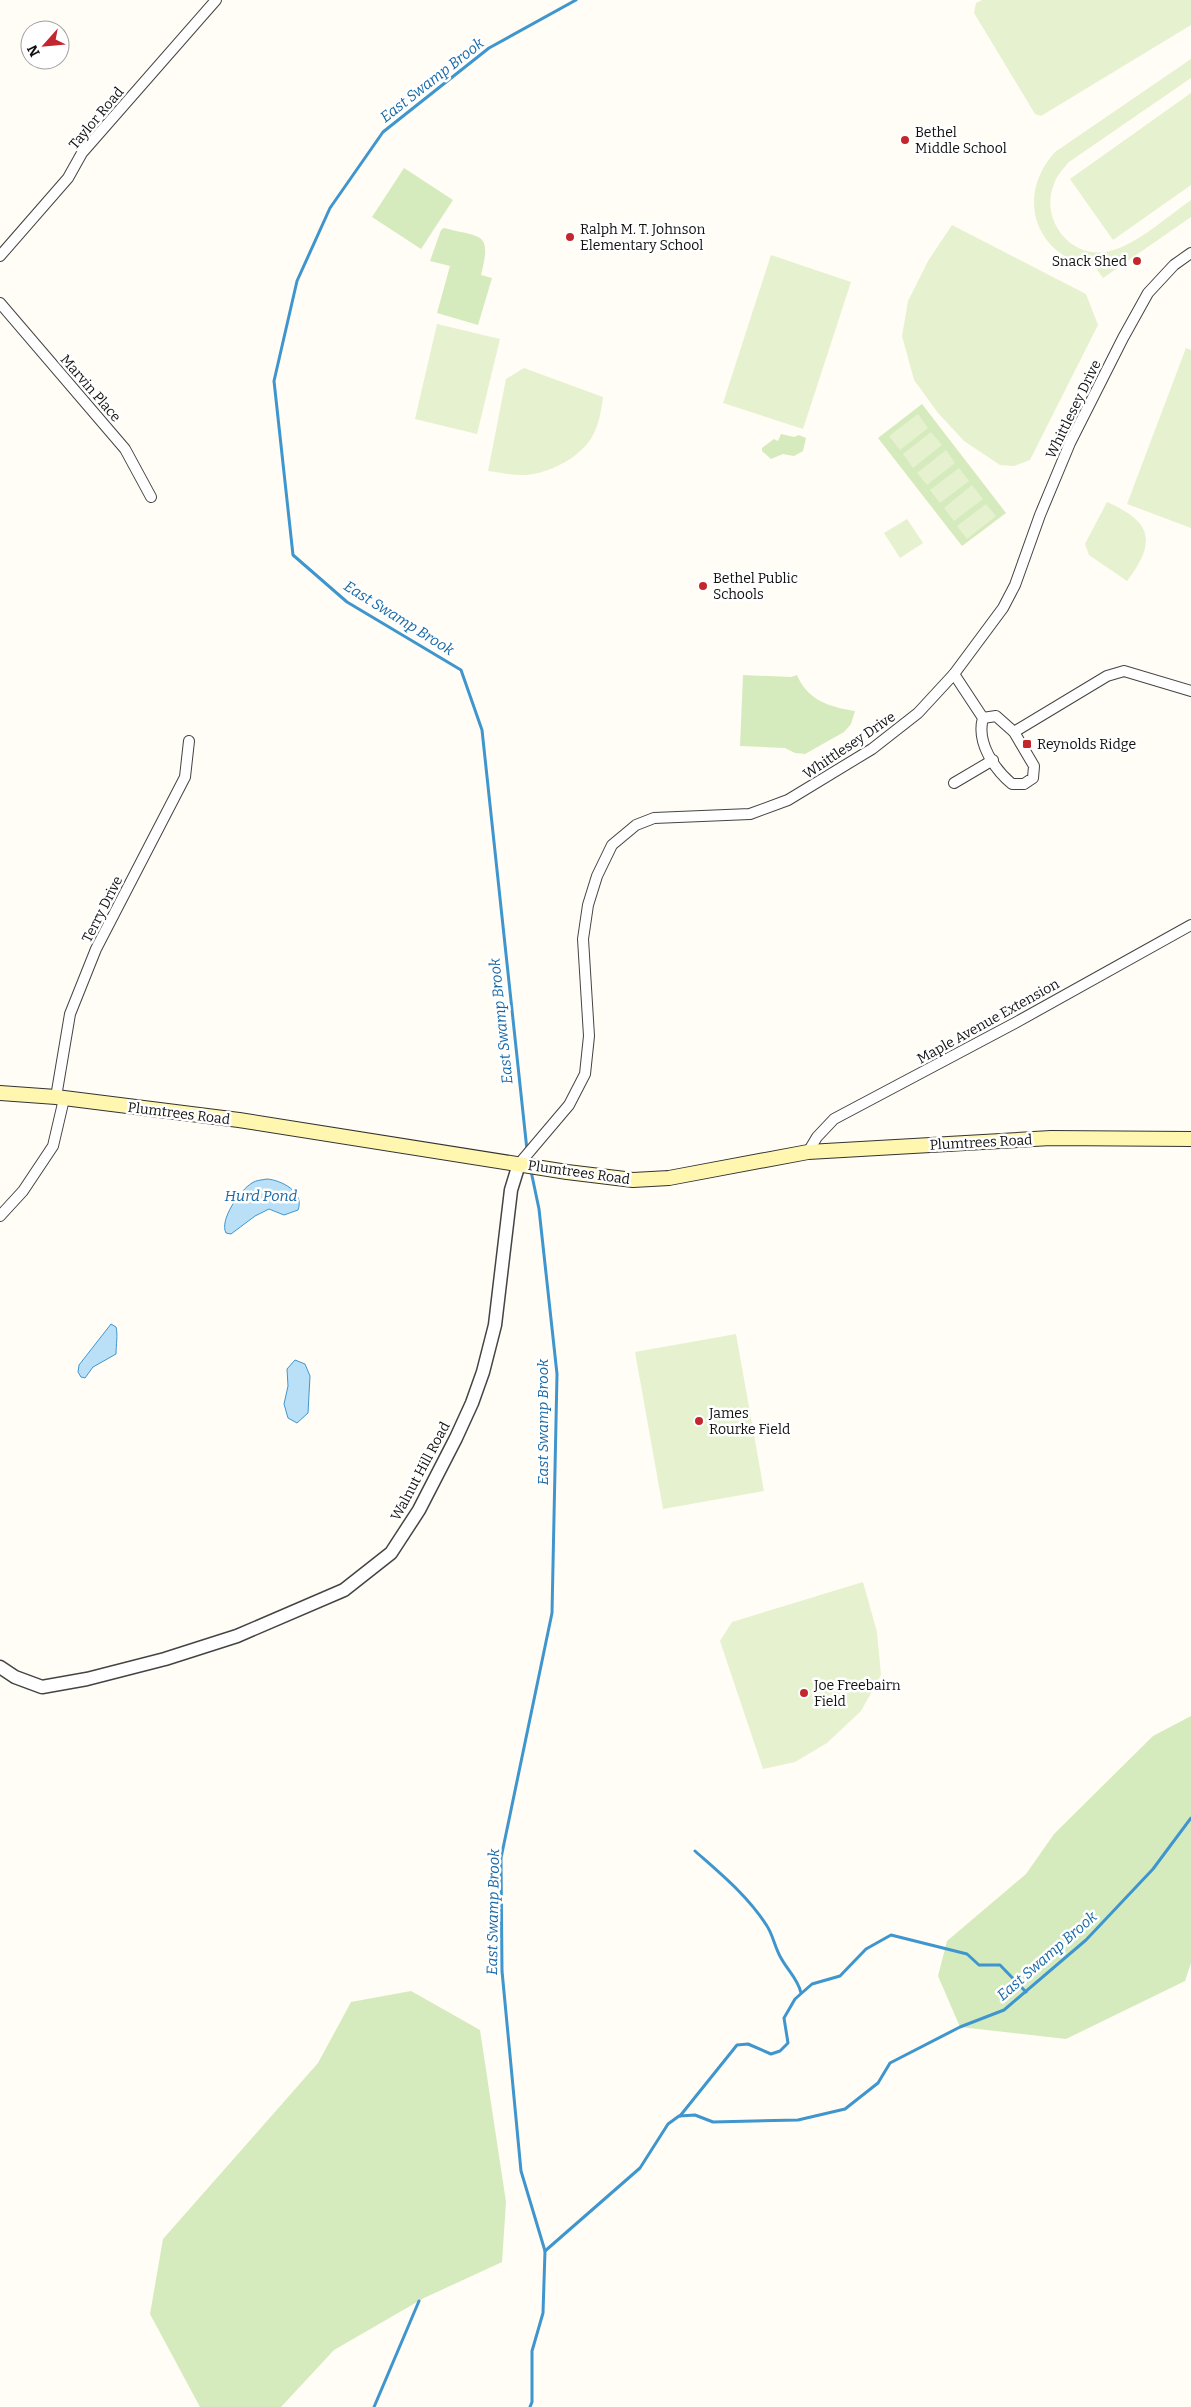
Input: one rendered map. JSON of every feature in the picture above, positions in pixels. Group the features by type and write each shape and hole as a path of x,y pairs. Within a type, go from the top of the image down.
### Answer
{"main road":[{"name":"Plumtrees Road","path":"0,1093 60,1098 239,1120 618,1179 655,1179 808,1152 1051,1138 1191,1139"}],"street":[{"name":"Taylor Road","path":"0,256 68,178 82,152 216,0"},
{"name":"Whittlesey Drive","path":"521,1163 569,1105 585,1074 589,1036 583,940 588,905 594,883 604,858 612,845 636,825 654,818 750,814 788,800 848,765 897,731 918,713 954,674 1003,608 1015,585 1046,500 1070,443 1148,293 1174,265 1191,253"},
{"name":"Marvin Place","path":"0,303 125,449 151,496"},
{"path":"1014,732 1107,676 1124,671 1191,691"},
{"path":"954,674 983,718"},
{"path":"996,716 1014,732 1034,766 1033,778 1024,784 1012,784 1004,777 982,744 980,728 983,718 996,716"},
{"name":"Terry Drive","path":"0,1216 23,1191 53,1146 70,1014 96,949 185,778 189,741"},
{"path":"954,783 993,760"},
{"name":"Maple Avenue Extension","path":"808,1152 817,1137 834,1119 1015,1023 1191,925"},
{"name":"Walnut Hill Road","path":"0,1667 14,1677 42,1687 87,1679 165,1660 237,1636 344,1590 391,1553 419,1510 447,1455 472,1404 483,1372 495,1326 511,1190 521,1163"}],"green space":[{"path":"982,0 1191,0 1191,25 1041,116 1035,114 974,13 976,3"},
{"path":"1191,59 1191,78 1069,162 1055,181 1051,198 1051,211 1055,224 1062,235 1072,244 1083,250 1096,252 1110,251 1130,243 1191,200 1191,217 1103,278 1095,267 1075,261 1058,252 1046,239 1038,223 1034,206 1036,188 1043,169 1055,152"},
{"path":"1191,93 1191,185 1113,240 1070,179"},
{"path":"404,168 453,200 421,249 372,217"},
{"path":"952,225 1086,294 1098,325 1030,460 1014,466 1000,465 964,441 938,413 914,380 902,336 908,301 928,261"},
{"path":"444,228 475,236 484,243 484,261 481,275 492,278 478,325 437,313 450,266 430,261 441,230"},
{"path":"771,255 851,282 803,429 723,403"},
{"path":"437,324 500,339 477,434 415,419"},
{"path":"1186,348 1191,350 1191,528 1127,504"},
{"path":"524,368 603,397 596,428 591,439 581,451 556,467 528,475 511,475 488,471 506,379"},
{"path":"922,404 1006,513 962,546 878,438"},
{"path":"918,414 928,428 900,450 889,436"},
{"path":"931,432 942,445 913,468 903,454"},
{"path":"781,434 794,437 799,435 806,438 803,451 794,456 783,454 771,459 762,451 762,448 774,439 778,441"},
{"path":"946,450 955,463 927,485 917,473"},
{"path":"959,468 969,481 940,503 930,490"},
{"path":"972,485 983,499 954,521 944,508"},
{"path":"1107,502 1133,517 1141,525 1145,534 1146,544 1143,555 1127,581 1089,555 1085,544"},
{"path":"986,504 996,516 967,539 957,526"},
{"path":"907,519 923,543 900,558 884,533"},
{"path":"743,675 791,677 797,675 807,691 814,697 829,705 855,711 851,724 844,732 805,754 795,753 785,748 740,746"},
{"name":"James Rourke Field","path":"736,1334 764,1491 663,1509 635,1352"},
{"name":"Joe Freebairn Field","path":"863,1582 877,1632 881,1675 861,1711 827,1743 795,1762 763,1769 720,1641 732,1622"},
{"path":"1191,1716 1191,1963 1185,1981 1066,2039 960,2027 938,1976 947,1941 1026,1874 1054,1834 1153,1736"},
{"path":"411,1991 480,2030 506,2202 502,2262 424,2298 334,2350 281,2407 200,2407 150,2314 163,2239 318,2063 351,2002"}],"water":[{"name":"Hurd Pond","path":"267,1179 285,1185 295,1193 298,1198 298,1210 284,1215 269,1209 255,1216 231,1234 226,1233 225,1221 237,1198 252,1183"},
{"path":"111,1324 117,1330 116,1354 93,1367 85,1378 81,1377 78,1372 79,1365"},
{"path":"295,1360 305,1364 310,1376 308,1413 297,1423 288,1418 284,1404 288,1386 287,1369"}],"waterway":[{"name":"East Swamp Brook","path":"527,1150 482,730 461,670 347,602 293,555 274,381 297,281 330,208 383,132 489,48 576,0"},
{"name":"East Swamp Brook","path":"530,2407 532,2402 532,2351 543,2313 545,2251 521,2171 502,1971 501,1858 552,1613 557,1374 539,1209 531,1171"},
{"name":"East Swamp Brook","path":"545,2251 640,2168 668,2124 679,2116 695,2115 713,2122 798,2120 845,2109 878,2083 890,2063 960,2027 1004,2010 1086,1940 1153,1869 1191,1818"},
{"path":"695,1851 734,1886 760,1915 801,1993"},
{"path":"680,2116 737,2045 748,2044 771,2054 780,2051 788,2043 784,2018 795,1999 812,1984 840,1976 866,1949 891,1935 967,1954 979,1965 1000,1965 1026,1992"},
{"path":"374,2407 419,2301"}],"place":[{"name":"Bethel Middle School","path":"905,140"},
{"name":"Ralph M. T. Johnson Elementary School","path":"570,237"},
{"name":"Snack Shed","path":"1137,261"},
{"name":"Bethel Public Schools","path":"703,586"},
{"name":"Reynolds Ridge","path":"1027,744"},
{"name":"James Rourke Field","path":"699,1421"},
{"name":"Joe Freebairn Field","path":"804,1693"}]}
